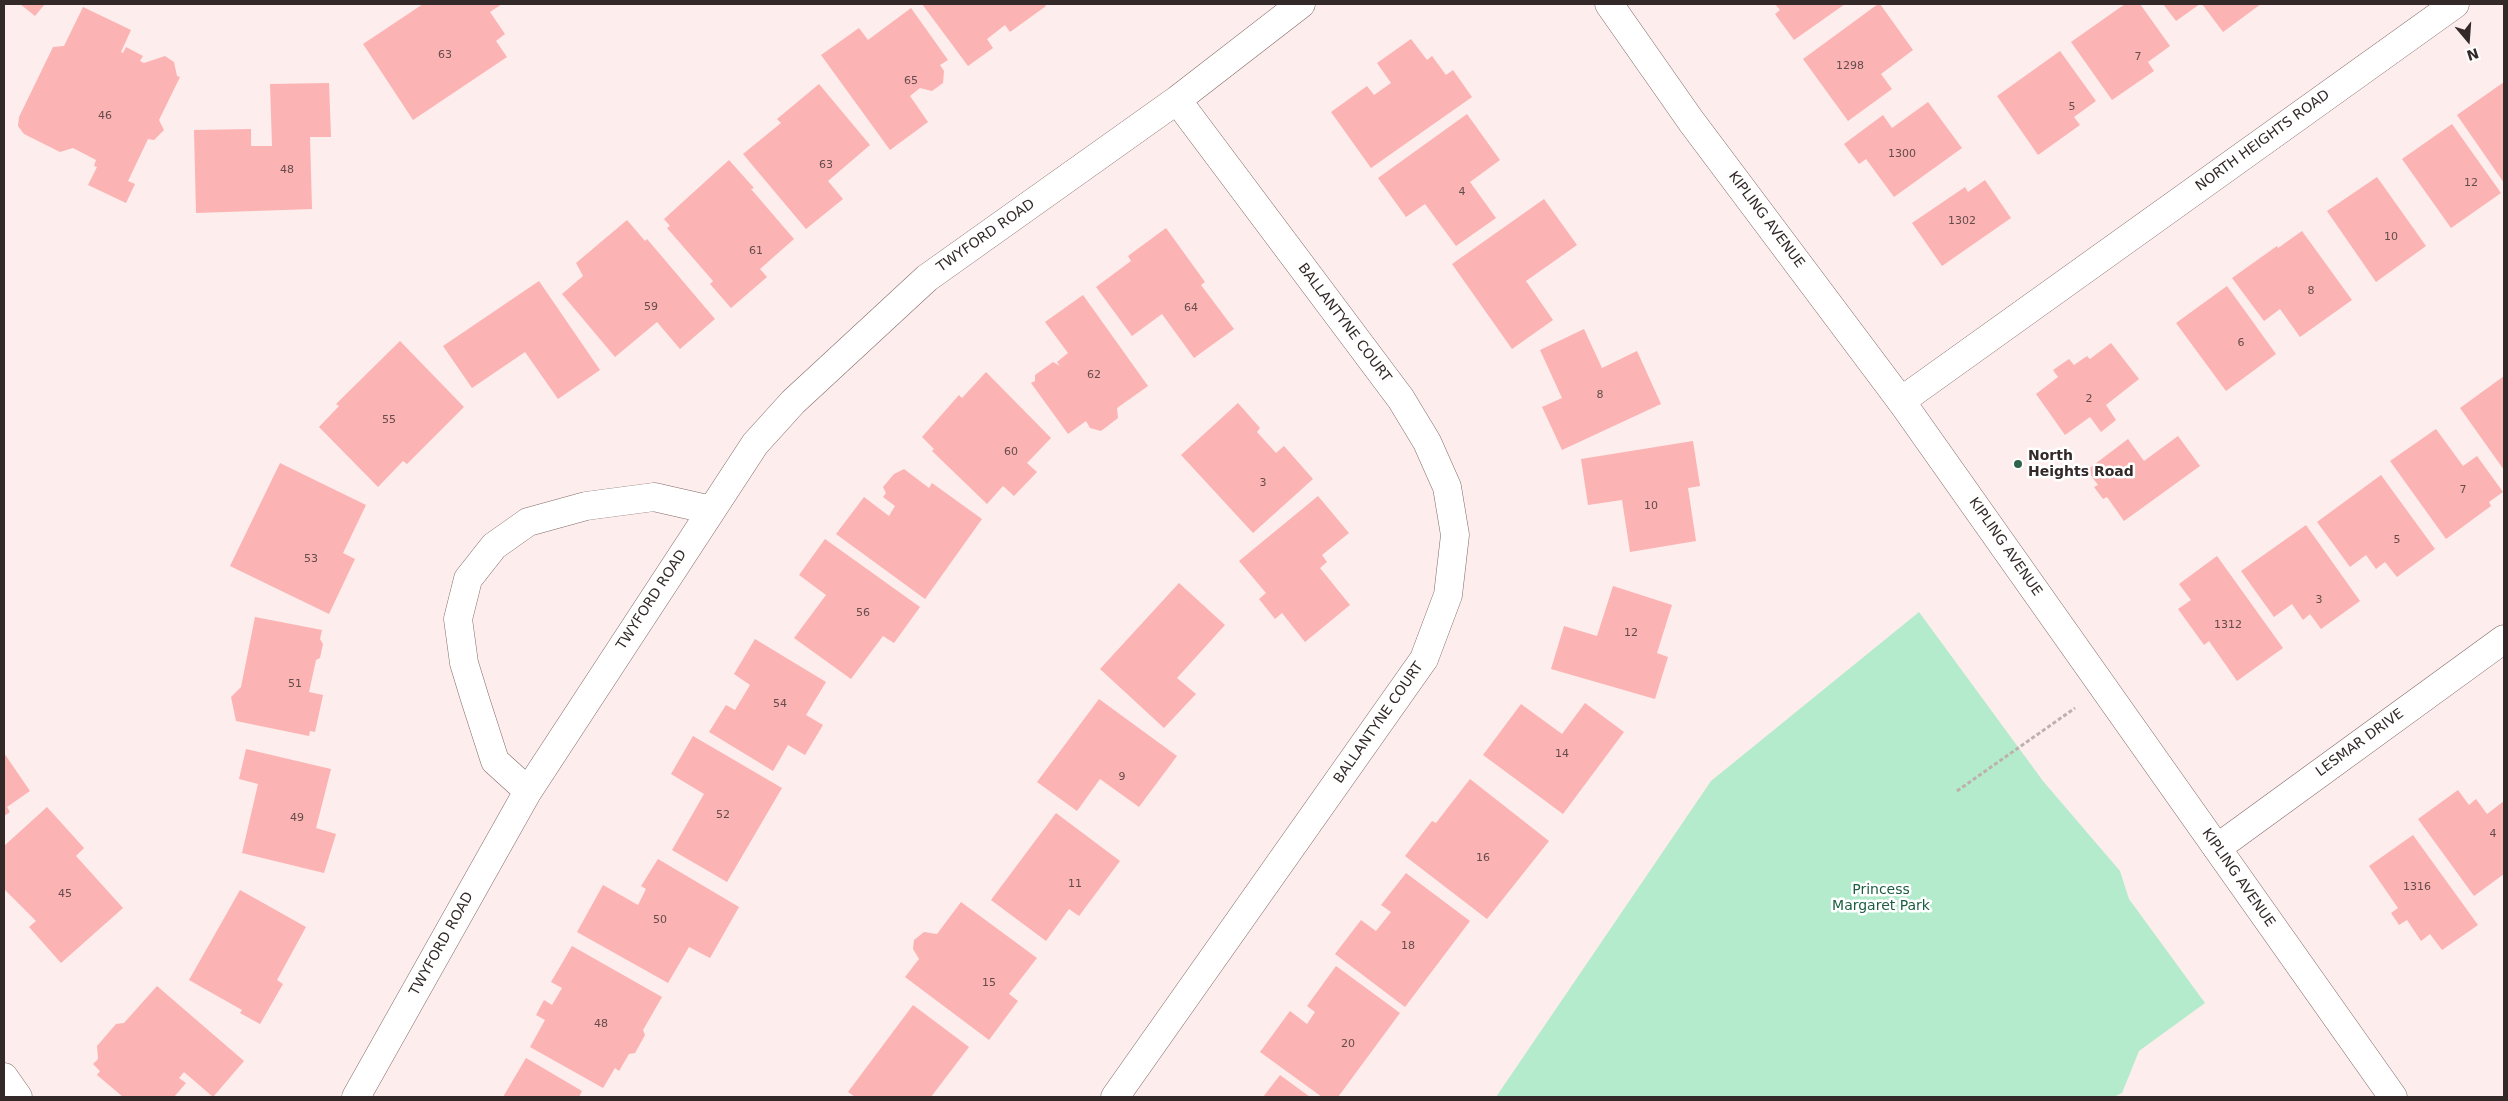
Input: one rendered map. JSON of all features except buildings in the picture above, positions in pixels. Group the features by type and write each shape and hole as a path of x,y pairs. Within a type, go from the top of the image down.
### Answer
{"street":[{"name":"TWYFORD ROAD","path":"356,1097 528,791 755,444 793,402 927,278 1177,100 1301,4"},
{"name":"KIPLING AVENUE","path":"1609,4 1697,129 1901,401 2392,1097"},
{"name":"NORTH HEIGHTS ROAD","path":"1901,401 2455,4"},
{"name":"BALLANTYNE COURT","path":"1115,1097 1424,659 1448,595 1455,535 1447,487 1427,442 1401,400 1177,100"},
{"path":"528,791 495,760 464,663 458,620 468,579 494,546 528,522 586,506 654,497 711,510"},
{"name":"LESMAR DRIVE","path":"2216,848 2504,639"},
{"path":"4,1077 18,1097"}],"path":[{"path":"1957,791 2103,688"}],"green space":[{"name":"Princess Margaret Park","path":"1919,612 2043,781 2120,871 2129,899 2205,1003 2139,1051 2122,1093 2114,1097 1496,1097 1711,781"}],"place":[{"name":"North Heights Road","path":"2018,464"}]}
